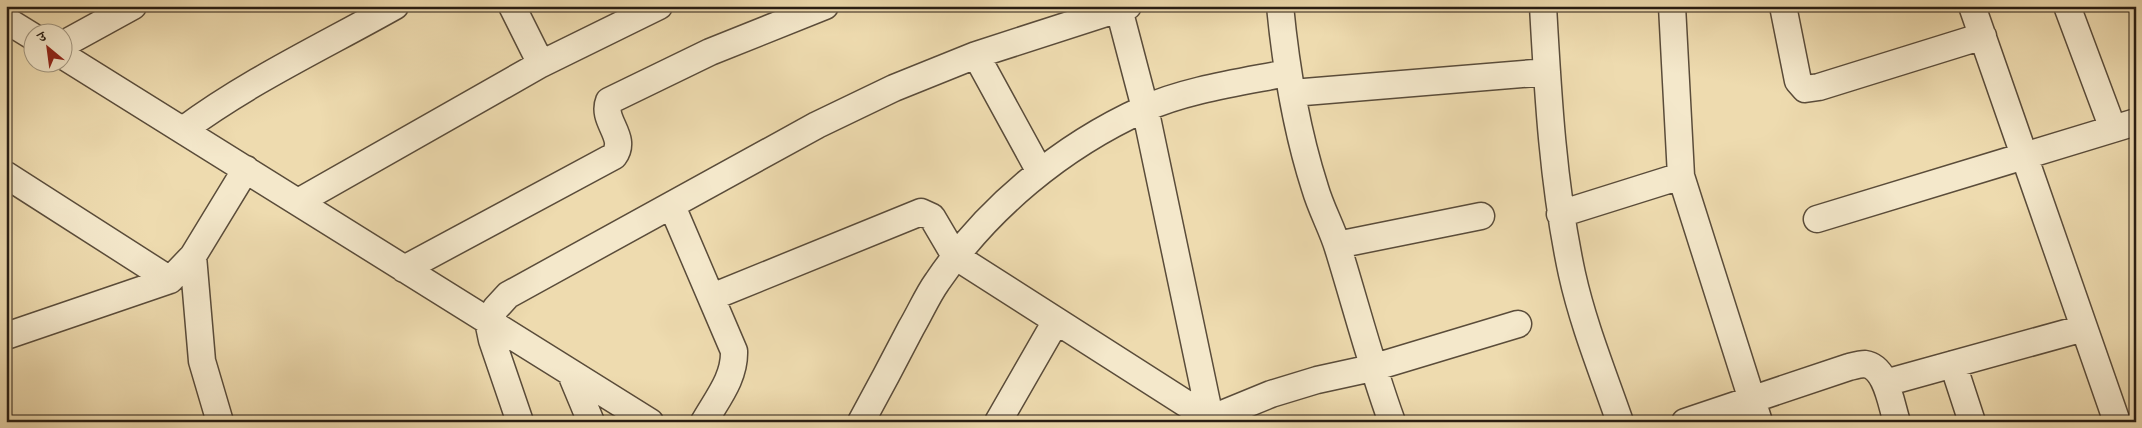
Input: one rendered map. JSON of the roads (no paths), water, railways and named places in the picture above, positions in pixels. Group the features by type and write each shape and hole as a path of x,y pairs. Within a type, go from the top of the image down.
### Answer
{"street":[{"path":"72,40 133,6"},
{"path":"183,130 222,103 395,6"},
{"path":"512,6 541,64"},
{"path":"298,202 541,64 658,6"},
{"path":"404,269 614,156 618,150 619,140 608,118 606,109 609,101 710,52 825,6"},
{"path":"1280,6 1289,83 1315,188 1337,245 1372,368 1392,422"},
{"path":"1543,6 1560,214 1572,276 1620,422"},
{"path":"1672,6 1681,176 1755,410"},
{"path":"1783,6 1798,81 1805,89 1819,87 1983,36"},
{"path":"1972,6 2116,422"},
{"path":"1817,219 2124,125 2067,6"},
{"path":"520,422 492,340 488,321 496,308 508,295 817,125 894,88 976,54 1123,8 1211,420"},
{"path":"6,20 22,30"},
{"path":"976,54 1040,172"},
{"path":"72,61 650,422"},
{"path":"861,422 935,284 955,256 986,221 1040,172 1098,132 1145,108 1211,88 1547,72"},
{"path":"6,336 170,280 193,256 246,169"},
{"path":"6,175 170,280"},
{"path":"1560,214 1681,176"},
{"path":"672,206 734,351 734,365 730,379 704,422"},
{"path":"712,297 921,212 932,217 955,256 1211,420"},
{"path":"1337,245 1481,216"},
{"path":"193,256 202,361 220,422"},
{"path":"998,422 1056,321"},
{"path":"1211,420 1271,394 1317,380 1372,368 1518,324"},
{"path":"1885,383 2084,328"},
{"path":"1685,422 1755,410 1849,367 1865,364 1878,370 1885,383 1897,422"},
{"path":"1953,364 1972,422"},
{"path":"572,374 591,422"}]}
